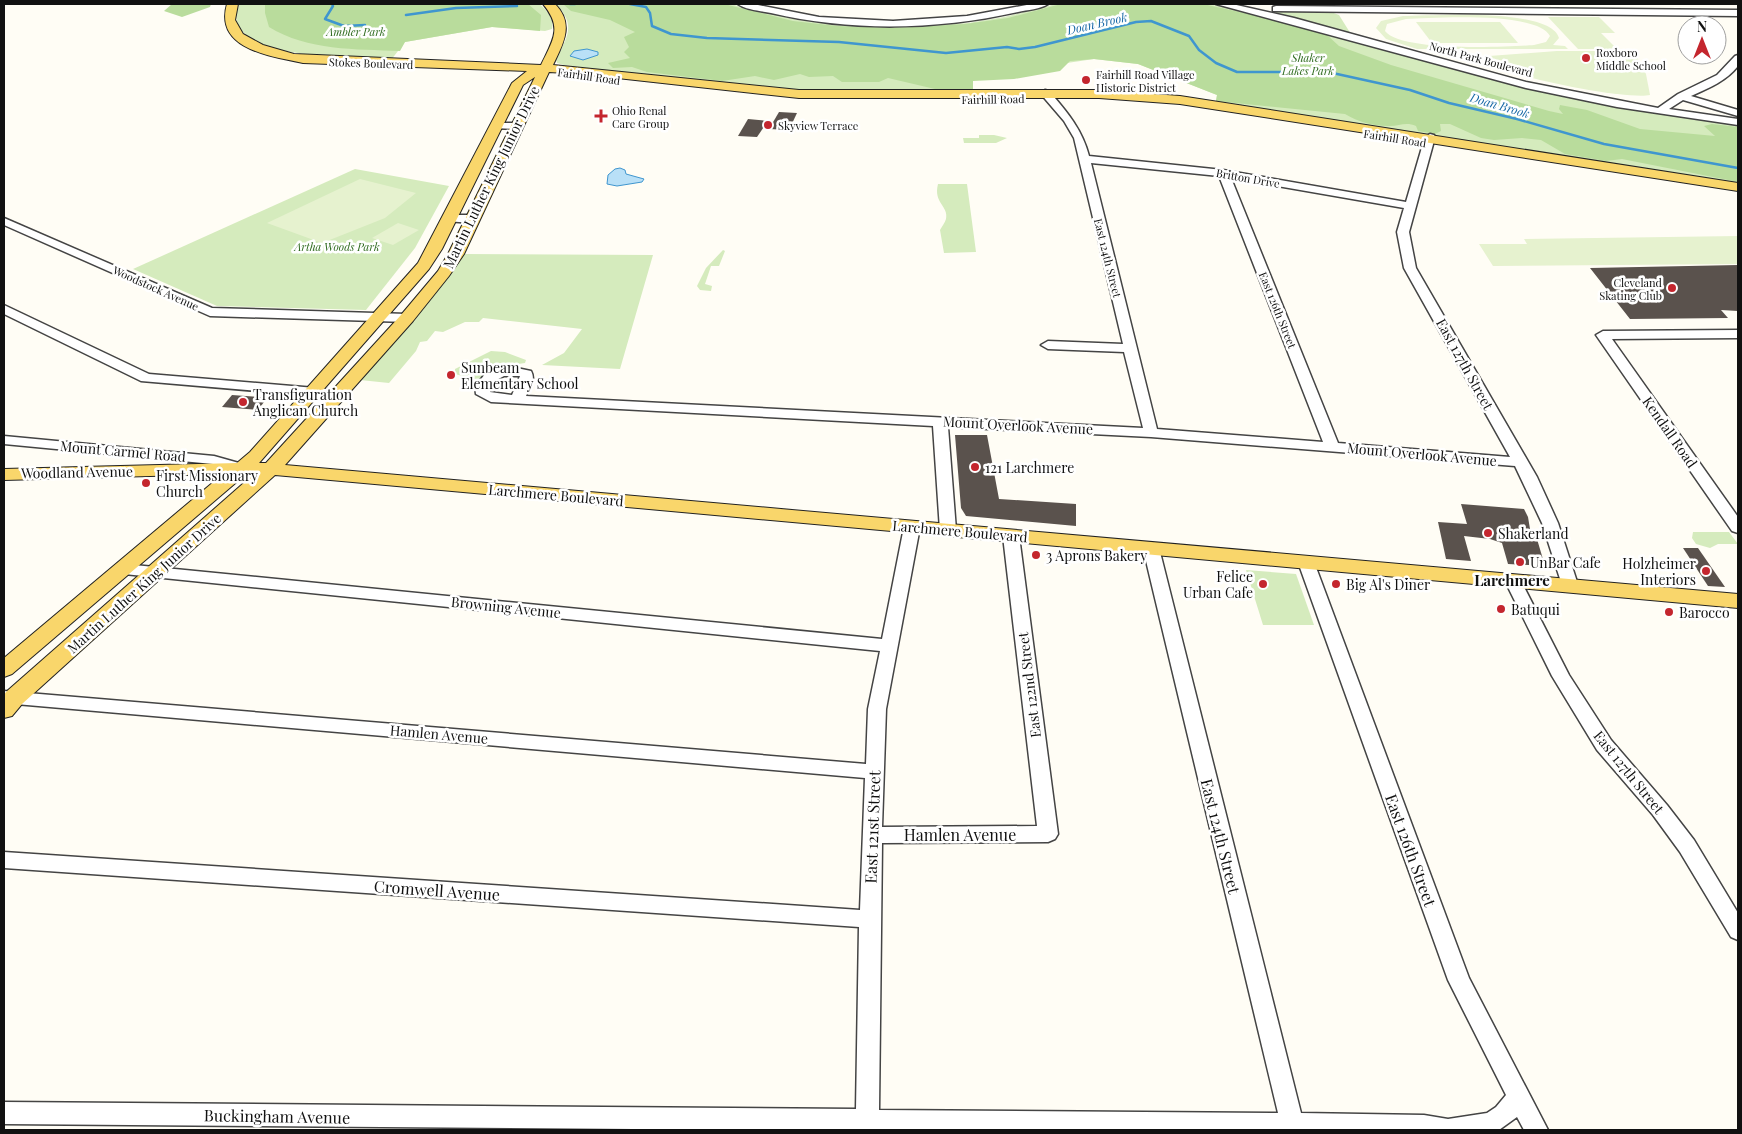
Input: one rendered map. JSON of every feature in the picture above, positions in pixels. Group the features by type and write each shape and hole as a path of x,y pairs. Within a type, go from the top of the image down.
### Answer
{"main road":[{"name":"Stokes Boulevard","path":"232,4 229,20 234,33 252,45 273,53 332,62 544,70"},
{"path":"544,70 554,51 561,31 558,13 549,4"},
{"path":"477,66 530,63 545,58 554,51"},
{"path":"477,66 514,74 518,78 518,83"},
{"name":"Martin Luther King Junior Drive","path":"4,669 256,456 313,393 424,266 518,83 526,76 544,70"},
{"name":"Martin Luther King Junior Drive","path":"7,702 271,470 407,318 444,273 473,219 544,70"},
{"name":"Fairhill Road","path":"544,70 725,91 832,97 1047,96 1144,100 1429,140 1661,178 1738,193"},
{"name":"Fairhill Road","path":"1661,178 1738,187"},
{"name":"Woodland Avenue","path":"4,474 241,468 271,470"},
{"name":"Larchmere Boulevard","path":"271,470 1738,601"}],"street":[{"path":"747,4 813,20 857,24 915,24 970,20 1043,4"},
{"name":"North Park Boulevard","path":"1221,4 1356,36 1497,78 1660,111 1738,122"},
{"path":"1593,4 1602,12"},
{"path":"1724,4 1737,13"},
{"path":"1252,10 1338,7 1465,7 1602,12 1737,13"},
{"path":"1338,7 1356,36"},
{"path":"970,9 970,20"},
{"path":"1660,111 1682,96 1726,73 1734,66 1738,58"},
{"name":"East 124th Street","path":"1047,96 1073,126 1084,159 1151,433"},
{"path":"1682,96 1738,113"},
{"path":"497,126 517,126"},
{"name":"East 127th Street","path":"1429,140 1402,232 1410,268 1519,462 1550,522 1570,585"},
{"name":"Britton Drive","path":"1084,159 1132,166 1187,168 1223,173 1410,206"},
{"name":"East 126th Street","path":"1223,173 1332,447"},
{"path":"449,219 473,219"},
{"name":"Woodstock Avenue","path":"4,221 210,312 407,318"},
{"path":"4,310 146,378 340,394"},
{"name":"Kendall Road","path":"1738,334 1603,335 1738,528"},
{"path":"1048,345 1130,348"},
{"name":"Mount Overlook Avenue","path":"517,399 1151,433 1519,462"},
{"path":"940,421 948,530"},
{"name":"Mount Carmel Road","path":"4,440 214,460 241,468"},
{"name":"East 121st Street","path":"867,1126 872,835 878,710 912,527"},
{"name":"East 122nd Street","path":"1011,536 1048,834"},
{"name":"East 124th Street","path":"1151,548 1292,1124"},
{"name":"East 126th Street","path":"1306,562 1460,980 1517,1097 1536,1130"},
{"name":"Browning Avenue","path":"124,569 889,646"},
{"name":"East 127th Street","path":"1513,581 1561,676 1590,724 1604,745 1660,810 1687,846 1738,931"},
{"name":"Hamlen Avenue","path":"7,702 874,772"},
{"name":"Hamlen Avenue","path":"872,835 1048,834"},
{"name":"Cromwell Avenue","path":"4,860 870,919"},
{"name":"Buckingham Avenue","path":"4,1113 867,1126 1292,1124 1424,1126 1451,1130 1502,1119 1510,1111 1517,1097"}],"green space":[{"path":"172,4 211,4 210,7 182,17 164,11"},
{"name":"Ambler Park","path":"239,4 539,4 549,15 552,21 552,29 545,31 492,27 405,42 391,60 331,57 282,50 261,44 246,34 237,22 236,15"},
{"name":"Ambler Park","path":"265,4 528,4 541,15 540,31 492,27 405,42 400,51 349,49 300,41 269,27 265,13"},
{"name":"Shaker Lakes Park","path":"556,4 730,4 798,20 838,25 884,27 968,23 1004,17 1056,4 1209,4 1248,12 1331,12 1339,15 1354,39 1509,84 1577,99 1738,126 1738,184 1216,101 1217,95 1138,64 1094,59 951,80 953,91 818,92 715,84 564,65 557,63 556,59 567,37 568,25 562,11"},
{"name":"Shaker Lakes Park","path":"563,4 724,4 793,21 837,26 895,28 965,24 1008,18 1061,4 1203,4 1244,13 1265,15 1326,34 1339,46 1391,65 1549,111 1563,114 1559,109 1560,105 1587,110 1640,129 1715,136 1704,126 1712,124 1738,127 1738,182 1622,159 1606,161 1565,154 1541,140 1522,138 1494,140 1481,138 1450,124 1440,124 1441,131 1435,134 1418,131 1416,126 1408,124 1382,126 1371,124 1345,114 1216,101 1217,95 1138,64 1094,59 1070,61 1060,71 1014,79 973,81 973,90 935,89 888,78 879,82 842,82 833,76 809,77 800,74 774,80 755,76 722,81 647,72 632,67 613,68 608,63 630,58 624,52 629,47 624,37 635,32 610,20 571,11"},
{"path":"1488,15 1513,17 1535,21 1551,28 1559,38 1553,45 1565,46 1568,49 1417,49 1386,39 1376,28 1381,21 1403,16","holes":["1460,17 1506,19 1541,28 1550,36 1546,42 1534,45 1455,47 1411,42 1395,38 1385,31 1387,24 1406,19"]},
{"path":"1548,17 1599,17 1615,33 1601,33 1617,49 1578,49"},
{"path":"1416,22 1500,22 1518,43 1432,43"},
{"path":"1557,51 1626,51 1636,55 1646,74 1650,95 1616,94 1564,85 1494,66 1483,59 1483,57 1489,56"},
{"path":"979,135 994,135 1007,138 996,143 964,143 963,138 979,138"},
{"name":"Artha Woods Park","path":"355,169 449,186 415,248 366,310 217,306 133,269"},
{"path":"360,179 416,193 385,218 322,243 267,223"},
{"path":"938,184 967,184 976,252 944,253 940,230 946,220 946,215 939,200"},
{"path":"398,223 419,230 393,245 372,238"},
{"path":"1738,236 1738,264 1493,266 1479,244 1527,244 1524,239"},
{"path":"723,250 725,251 719,266 711,266 705,284 712,286 711,291 700,290 697,286 706,268"},
{"path":"462,254 653,255 620,369 542,365 564,353 582,329 483,318 479,322 465,322 443,332 435,331 427,341 420,342 416,351 389,383 360,380 413,319"},
{"path":"491,351 505,352 526,360 525,363 492,368 478,380 455,374 455,369"},
{"path":"1693,532 1729,532 1738,544 1718,544 1710,548 1696,544 1692,538"},
{"path":"1246,570 1296,574 1314,625 1263,625"}],"water":[{"path":"587,49 598,52 598,55 583,60 570,56 574,51"},
{"path":"615,169 625,170 626,174 644,179 642,182 617,186 607,184 608,175"}],"building":[{"path":"779,112 797,113 789,130 769,129"},
{"path":"748,119 768,121 757,137 738,136"},
{"name":"Cleveland Skating Club","path":"1738,265 1738,311 1721,310 1728,318 1630,319 1590,268"},
{"name":"Transfiguration Anglican Church","path":"232,395 267,398 258,410 222,407"},
{"name":"121 Larchmere","path":"955,435 987,435 999,499 1076,504 1076,526 966,516 961,508"},
{"name":"Shakerland","path":"1461,504 1524,509 1528,517 1530,529 1534,529 1545,566 1508,564 1502,543 1490,539 1464,536 1471,561 1446,559 1438,522 1467,524"},
{"name":"Holzheimer Interiors","path":"1683,548 1698,548 1725,587 1708,586"}],"waterway":[{"name":"Doan Brook","path":"332,4 333,6 325,19 344,26 365,25"},
{"name":"Doan Brook","path":"570,4 575,4"},
{"name":"Doan Brook","path":"630,4 646,7 650,13 652,26 671,34 707,38 839,42 946,53 1007,47 1019,49 1035,47 1136,22 1151,21 1189,36 1199,50 1216,63 1237,72 1328,72 1410,90 1449,103 1517,119 1604,144 1738,168"},
{"path":"406,15 456,8 517,6"}],"place":[{"name":"Roxboro Middle School","path":"1586,58"},
{"name":"Fairhill Road Village Historic District","path":"1086,80"},
{"name":"Ohio Renal Care Group","path":"601,116"},
{"name":"Skyview Terrace","path":"768,125"},
{"name":"Cleveland Skating Club","path":"1672,288"},
{"name":"Sunbeam Elementary School","path":"451,375"},
{"name":"Transfiguration Anglican Church","path":"243,402"},
{"name":"121 Larchmere","path":"975,467"},
{"name":"First Missionary Church","path":"146,483"},
{"name":"Shakerland","path":"1488,533"},
{"name":"3 Aprons Bakery","path":"1036,555"},
{"name":"UnBar Cafe","path":"1520,562"},
{"name":"Holzheimer Interiors","path":"1706,571"},
{"name":"Felice Urban Cafe","path":"1263,584"},
{"name":"Big Al's Diner","path":"1336,584"},
{"name":"Batuqui","path":"1501,609"},
{"name":"Barocco","path":"1669,612"}],"district":[{"name":"Larchmere","path":"1512,580"}]}
